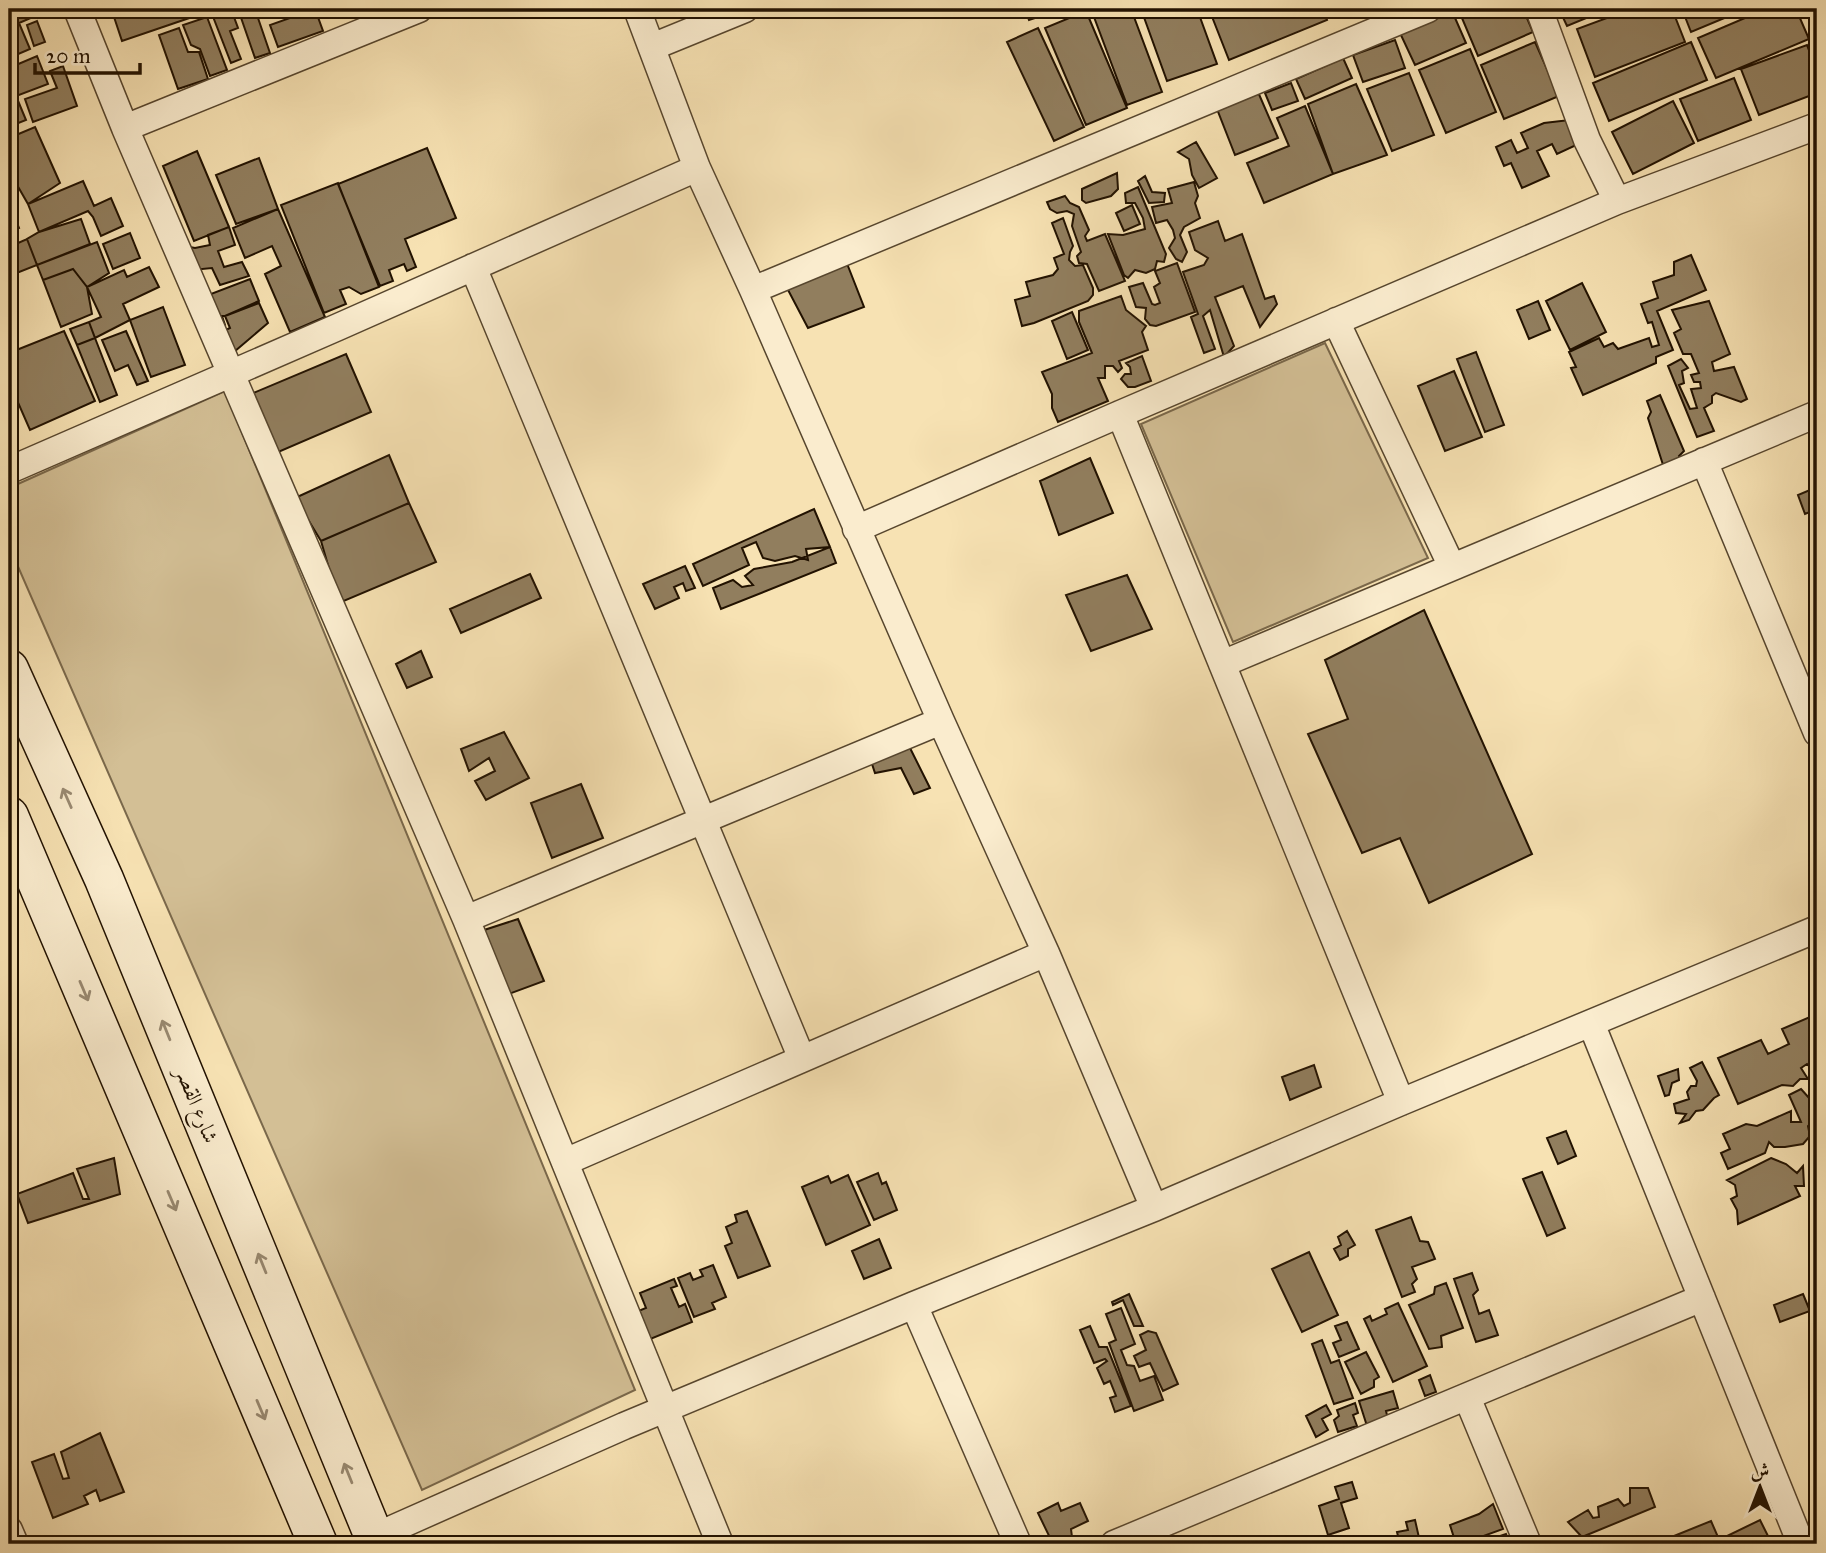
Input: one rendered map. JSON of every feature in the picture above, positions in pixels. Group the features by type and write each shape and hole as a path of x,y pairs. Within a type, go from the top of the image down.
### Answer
{"street":[{"path":"77,9 125,128 466,919 720,1544"},
{"path":"125,128 367,18 419,9"},
{"path":"637,9 697,168 1046,953 1154,1209"},
{"path":"652,47 745,9"},
{"path":"753,290 1428,9"},
{"path":"1539,9 1587,140 1617,201"},
{"path":"856,529 1617,201 1817,126"},
{"path":"12,469 697,168"},
{"path":"473,267 802,1059"},
{"path":"1336,321 1452,567"},
{"path":"1120,414 1401,1102"},
{"path":"1222,664 1817,414"},
{"path":"1704,461 1817,733"},
{"name":"شارع القصر","path":"9,669 120,919 376,1540"},
{"path":"466,919 941,721"},
{"path":"9,816 318,1544"},
{"path":"32,870 43,875 64,874 81,865 91,851"},
{"path":"61,939 67,929 84,917 110,914 120,919"},
{"path":"376,1540 665,1409 1154,1209 1401,1102 1817,929"},
{"path":"565,1162 1046,953"},
{"path":"1591,1023 1801,1544"},
{"path":"1114,1544 1702,1298"},
{"path":"914,1305 1018,1544"},
{"path":"1467,1397 1528,1544"},
{"path":"9,1530 15,1544"},
{"path":"1810,1544 1817,1541"}],"shaded area":[{"path":"1325,343 1428,558 1233,642 1141,424"},
{"path":"225,391 635,1390 422,1490 9,546 9,488"}],"building":[{"path":"9,9 38,9 40,14 19,23 30,49 9,58"},
{"path":"138,9 203,9 204,13 122,41 114,17"},
{"path":"231,9 238,28 230,31 241,59 231,63 212,14"},
{"path":"238,9 264,9 266,16 258,18 270,53 255,58"},
{"path":"315,9 323,31 278,47 270,25"},
{"path":"1025,9 1062,9 1029,20"},
{"path":"1091,9 1131,9 1162,92 1127,105"},
{"path":"1141,9 1197,9 1217,64 1167,81"},
{"path":"1209,9 1323,9 1327,20 1229,60"},
{"path":"1331,9 1349,9 1333,15"},
{"path":"1523,9 1533,32 1478,56 1459,11"},
{"path":"1559,9 1608,9 1567,26"},
{"path":"1631,9 1672,9 1685,42 1595,77 1577,29"},
{"path":"1682,9 1746,9 1691,32"},
{"path":"1766,9 1796,9 1809,39 1716,78 1698,38"},
{"path":"1086,11 1127,108 1086,125 1045,28"},
{"path":"1452,11 1466,43 1415,65 1400,33"},
{"path":"207,17 227,70 210,76 200,49 191,45 183,25"},
{"path":"37,21 45,42 34,46 27,25"},
{"path":"179,28 188,52 199,52 208,79 178,89 159,35"},
{"path":"1038,28 1084,127 1054,141 1007,42"},
{"path":"1395,40 1405,68 1363,82 1353,55"},
{"path":"1535,42 1559,96 1504,119 1481,65"},
{"path":"1691,42 1707,80 1609,121 1593,83"},
{"path":"1807,45 1817,72 1817,93 1759,115 1741,69"},
{"path":"1470,49 1496,112 1446,133 1419,70"},
{"path":"37,56 48,84 16,96 26,120 16,124 9,106 9,68"},
{"path":"1343,58 1352,78 1305,99 1296,79"},
{"path":"63,66 77,106 33,122 25,99 57,88 50,71"},
{"path":"1409,73 1434,135 1392,151 1367,89"},
{"path":"1734,78 1751,120 1698,141 1680,99"},
{"path":"1291,83 1298,101 1272,110 1265,93"},
{"path":"1356,84 1387,155 1333,174 1308,104"},
{"path":"1258,92 1278,138 1235,155 1217,109"},
{"path":"1673,101 1694,143 1633,174 1612,132"},
{"path":"1305,106 1333,174 1264,203 1247,163 1289,146 1277,118"},
{"path":"1578,119 1587,140 1557,154 1552,144 1537,151 1549,176 1522,188 1511,163 1504,166 1496,147 1511,140 1517,153 1528,148 1521,133 1544,123"},
{"path":"35,127 60,183 28,204 9,171 9,138"},
{"path":"1196,142 1217,178 1199,188 1192,175 1189,159 1178,152"},
{"path":"427,148 456,218 405,239 416,267 407,271 404,264 389,270 393,281 380,286 338,184"},
{"path":"197,151 229,227 194,241 163,166"},
{"path":"259,158 278,209 236,224 216,175"},
{"path":"1117,173 1118,189 1111,196 1086,203 1082,200 1082,189"},
{"path":"1145,176 1152,192 1165,193 1164,202 1149,203 1138,181"},
{"path":"83,181 94,206 111,198 123,226 101,236 88,211 39,232 28,204"},
{"path":"1194,182 1198,196 1195,203 1200,218 1184,227 1180,235 1187,252 1182,262 1176,259 1169,248 1175,238 1173,230 1167,220 1156,223 1152,207 1172,203 1168,189"},
{"path":"338,183 379,287 361,294 349,287 340,290 346,304 324,313 281,205"},
{"path":"1138,187 1166,254 1164,262 1157,261 1155,269 1146,273 1135,270 1128,278 1124,275 1108,234 1123,235 1145,229 1135,203 1126,203 1125,193"},
{"path":"1065,196 1070,203 1079,207 1089,230 1085,236 1087,241 1105,234 1125,281 1099,291 1087,264 1079,263 1077,256 1081,252 1072,226 1074,214 1067,211 1057,213 1050,209 1047,202"},
{"path":"9,204 19,228 9,232"},
{"path":"1132,205 1140,224 1124,231 1116,213"},
{"path":"278,209 325,317 290,332 265,274 281,266 272,246 245,258 233,228"},
{"path":"1063,218 1073,246 1069,260 1075,266 1083,265 1093,288 1093,295 1088,301 1022,326 1015,300 1030,296 1026,282 1053,275 1058,269 1054,258 1064,254 1052,223"},
{"path":"81,219 90,244 37,265 27,239 39,232"},
{"path":"1218,221 1225,241 1242,234 1265,299 1274,296 1277,304 1260,327 1243,286 1215,297 1234,346 1224,357 1210,310 1203,316 1215,349 1204,353 1191,317 1198,314 1183,272 1204,265 1208,258 1195,250 1189,232"},
{"path":"229,227 235,245 218,251 224,267 242,262 249,276 220,285 212,268 192,270 180,245 195,248 210,245 208,235"},
{"path":"130,233 140,258 113,269 103,244"},
{"path":"27,239 37,265 9,276 9,247"},
{"path":"97,242 109,273 87,287 73,269 43,280 37,265"},
{"path":"1691,255 1706,290 1657,311 1673,350 1656,357 1656,363 1583,395 1571,368 1576,367 1569,352 1599,338 1604,347 1613,343 1618,349 1649,338 1652,347 1659,345 1652,322 1648,323 1641,304 1658,298 1653,282 1674,275 1674,262"},
{"path":"846,261 864,307 808,328 787,288"},
{"path":"1177,263 1195,312 1156,326 1150,325 1145,319 1146,308 1136,307 1129,287 1143,283 1152,304 1160,303 1154,287 1160,283 1155,271"},
{"path":"149,267 159,287 123,304 130,320 95,338 89,322 101,317 87,287 124,270 127,277"},
{"path":"73,269 87,287 92,314 61,327 43,280"},
{"path":"250,279 259,301 222,316 225,325 216,329 203,297"},
{"path":"1582,283 1606,332 1570,350 1546,301"},
{"path":"1121,296 1126,310 1146,326 1142,332 1148,350 1119,361 1122,368 1118,372 1113,366 1105,366 1105,378 1098,378 1108,401 1058,422 1052,408 1052,394 1042,372 1092,353 1079,322 1079,311"},
{"path":"1538,301 1550,330 1529,339 1517,310"},
{"path":"1709,301 1730,354 1712,362 1714,371 1734,367 1747,399 1741,402 1716,393 1712,396 1712,403 1704,408 1714,431 1697,437 1668,366 1681,359 1688,368 1682,371 1684,383 1679,385 1690,409 1697,408 1691,389 1701,388 1700,382 1694,382 1691,375 1699,373 1691,354 1683,354 1674,333 1681,329 1672,310"},
{"path":"259,303 268,323 228,357 219,333 230,328 225,316"},
{"path":"163,307 185,365 151,377 130,320"},
{"path":"1072,312 1088,350 1067,359 1052,321"},
{"path":"89,322 95,338 77,345 70,329"},
{"path":"64,331 95,401 30,430 9,382 9,353"},
{"path":"126,331 148,381 137,385 128,365 115,371 102,340"},
{"path":"95,338 117,395 100,402 77,345"},
{"path":"1476,352 1504,425 1485,432 1457,359"},
{"path":"346,354 371,412 276,453 251,394"},
{"path":"1142,356 1151,381 1128,387 1121,379 1125,374 1131,374 1126,363"},
{"path":"1454,371 1482,437 1445,451 1418,386"},
{"path":"1660,395 1684,451 1679,456 1682,465 1665,471 1648,418 1651,412 1647,401"},
{"path":"389,455 409,503 321,541 295,498"},
{"path":"1090,458 1113,513 1059,535 1040,481"},
{"path":"1817,487 1817,509 1805,514 1798,495"},
{"path":"409,503 436,562 339,603 321,541"},
{"path":"814,509 830,547 806,549 808,560 795,556 775,561 763,558 756,542 742,548 749,565 703,586 693,564"},
{"path":"830,547 836,563 721,609 713,588 733,580 742,587 753,585 745,576 754,569 792,562"},
{"path":"685,566 695,588 686,591 683,583 674,587 679,598 655,609 643,584"},
{"path":"530,574 541,598 461,633 450,609"},
{"path":"1127,575 1152,629 1091,651 1066,595"},
{"path":"1424,610 1532,854 1429,903 1400,838 1362,853 1308,734 1348,719 1325,660"},
{"path":"421,651 432,677 407,688 396,664"},
{"path":"504,732 529,778 486,800 475,781 495,771 489,758 469,771 461,749"},
{"path":"909,746 930,788 914,794 901,768 875,773 871,761"},
{"path":"581,784 603,838 552,858 531,803"},
{"path":"518,919 544,981 498,998 478,932"},
{"path":"9,966 15,983 9,985"},
{"path":"1817,1014 1817,1071 1807,1064 1801,1068 1808,1079 1800,1079 1793,1086 1782,1085 1738,1104 1718,1058 1761,1040 1768,1054 1789,1044 1782,1029"},
{"path":"1702,1062 1719,1095 1703,1110 1696,1111 1689,1120 1680,1123 1686,1114 1676,1113 1674,1104 1689,1099 1687,1092 1691,1086 1696,1086 1697,1081 1690,1068"},
{"path":"1314,1065 1321,1087 1290,1100 1282,1077"},
{"path":"1678,1069 1679,1080 1672,1083 1669,1095 1665,1096 1658,1076"},
{"path":"1801,1089 1810,1099 1816,1118 1808,1126 1810,1136 1803,1144 1774,1147 1769,1142 1765,1153 1728,1169 1721,1153 1730,1149 1723,1134 1746,1124 1757,1126 1791,1111 1791,1122 1801,1122 1789,1095"},
{"path":"1566,1131 1576,1156 1558,1164 1547,1138"},
{"path":"114,1158 120,1194 28,1223 17,1194 73,1173 83,1199 89,1199 77,1169"},
{"path":"1771,1158 1786,1164 1797,1173 1803,1166 1804,1186 1795,1186 1800,1196 1738,1224 1737,1210 1731,1199 1737,1196 1735,1185 1727,1180"},
{"path":"1542,1172 1565,1228 1547,1236 1523,1179"},
{"path":"878,1173 882,1184 886,1182 897,1210 874,1220 857,1182"},
{"path":"848,1175 870,1225 826,1245 802,1187 828,1176 831,1183"},
{"path":"747,1211 770,1266 738,1278 725,1246 732,1243 726,1227 737,1222 735,1215"},
{"path":"1411,1217 1420,1241 1428,1242 1435,1259 1412,1267 1417,1279 1412,1284 1415,1292 1402,1297 1376,1230"},
{"path":"1347,1231 1355,1245 1348,1249 1348,1256 1340,1260 1334,1249 1341,1245 1338,1237"},
{"path":"879,1239 891,1268 864,1279 852,1251"},
{"path":"1309,1252 1338,1315 1302,1332 1272,1269"},
{"path":"713,1265 726,1297 712,1303 715,1309 694,1317 678,1278 690,1273 693,1280 703,1276 700,1270"},
{"path":"1472,1273 1478,1290 1473,1295 1479,1314 1489,1310 1498,1335 1476,1342 1454,1279"},
{"path":"674,1279 677,1286 671,1288 679,1307 685,1304 692,1322 643,1342 631,1314 646,1308 640,1293"},
{"path":"1446,1283 1463,1328 1441,1336 1442,1347 1429,1349 1409,1305 1434,1294 1435,1287"},
{"path":"1129,1294 1143,1326 1134,1326 1123,1300 1113,1305 1112,1302"},
{"path":"1803,1294 1810,1311 1780,1322 1774,1305"},
{"path":"1398,1303 1427,1366 1393,1382 1364,1319 1370,1316 1372,1321 1387,1314 1385,1309"},
{"path":"1121,1308 1135,1344 1121,1350 1127,1365 1134,1366 1140,1381 1154,1376 1163,1400 1134,1411 1109,1343 1116,1340 1106,1314"},
{"path":"1347,1322 1359,1349 1339,1357 1333,1343 1341,1340 1335,1326"},
{"path":"1090,1326 1099,1347 1107,1347 1131,1406 1115,1412 1110,1398 1116,1396 1110,1381 1104,1384 1097,1368 1107,1361 1105,1359 1094,1363 1080,1330"},
{"path":"1148,1331 1156,1333 1178,1384 1163,1391 1150,1363 1139,1367 1134,1356 1146,1350 1140,1335"},
{"path":"1322,1340 1331,1363 1339,1360 1353,1398 1334,1404 1312,1344"},
{"path":"1366,1352 1379,1377 1374,1380 1374,1387 1361,1394 1345,1362"},
{"path":"1430,1375 1436,1392 1425,1396 1419,1380"},
{"path":"1393,1391 1398,1408 1386,1411 1388,1419 1367,1426 1359,1401"},
{"path":"1355,1403 1358,1413 1353,1415 1357,1426 1338,1432 1334,1420 1339,1416 1337,1410"},
{"path":"1326,1405 1331,1414 1322,1419 1328,1430 1316,1437 1306,1416"},
{"path":"100,1433 124,1492 100,1501 96,1490 84,1496 88,1504 53,1518 32,1462 54,1454 63,1479 69,1478 61,1452"},
{"path":"1352,1482 1357,1498 1341,1503 1349,1528 1328,1535 1319,1506 1339,1499 1335,1487"},
{"path":"1630,1488 1648,1488 1655,1507 1582,1537 1568,1522 1588,1510 1593,1518 1599,1517 1598,1507 1618,1499 1624,1506 1630,1503"},
{"path":"1058,1503 1061,1511 1080,1503 1088,1521 1071,1529 1072,1537 1053,1544 1038,1513"},
{"path":"1493,1504 1503,1529 1475,1539 1472,1544 1456,1544 1450,1525 1479,1514"},
{"path":"1415,1520 1420,1542 1400,1544 1397,1532 1408,1530 1406,1522"},
{"path":"1760,1520 1769,1538 1757,1544 1728,1544 1725,1537"},
{"path":"1711,1521 1721,1544 1680,1544 1674,1536"},
{"path":"1506,1534 1510,1544 1483,1544 1485,1541"},
{"path":"1328,1536 1332,1544 1308,1544"}]}
